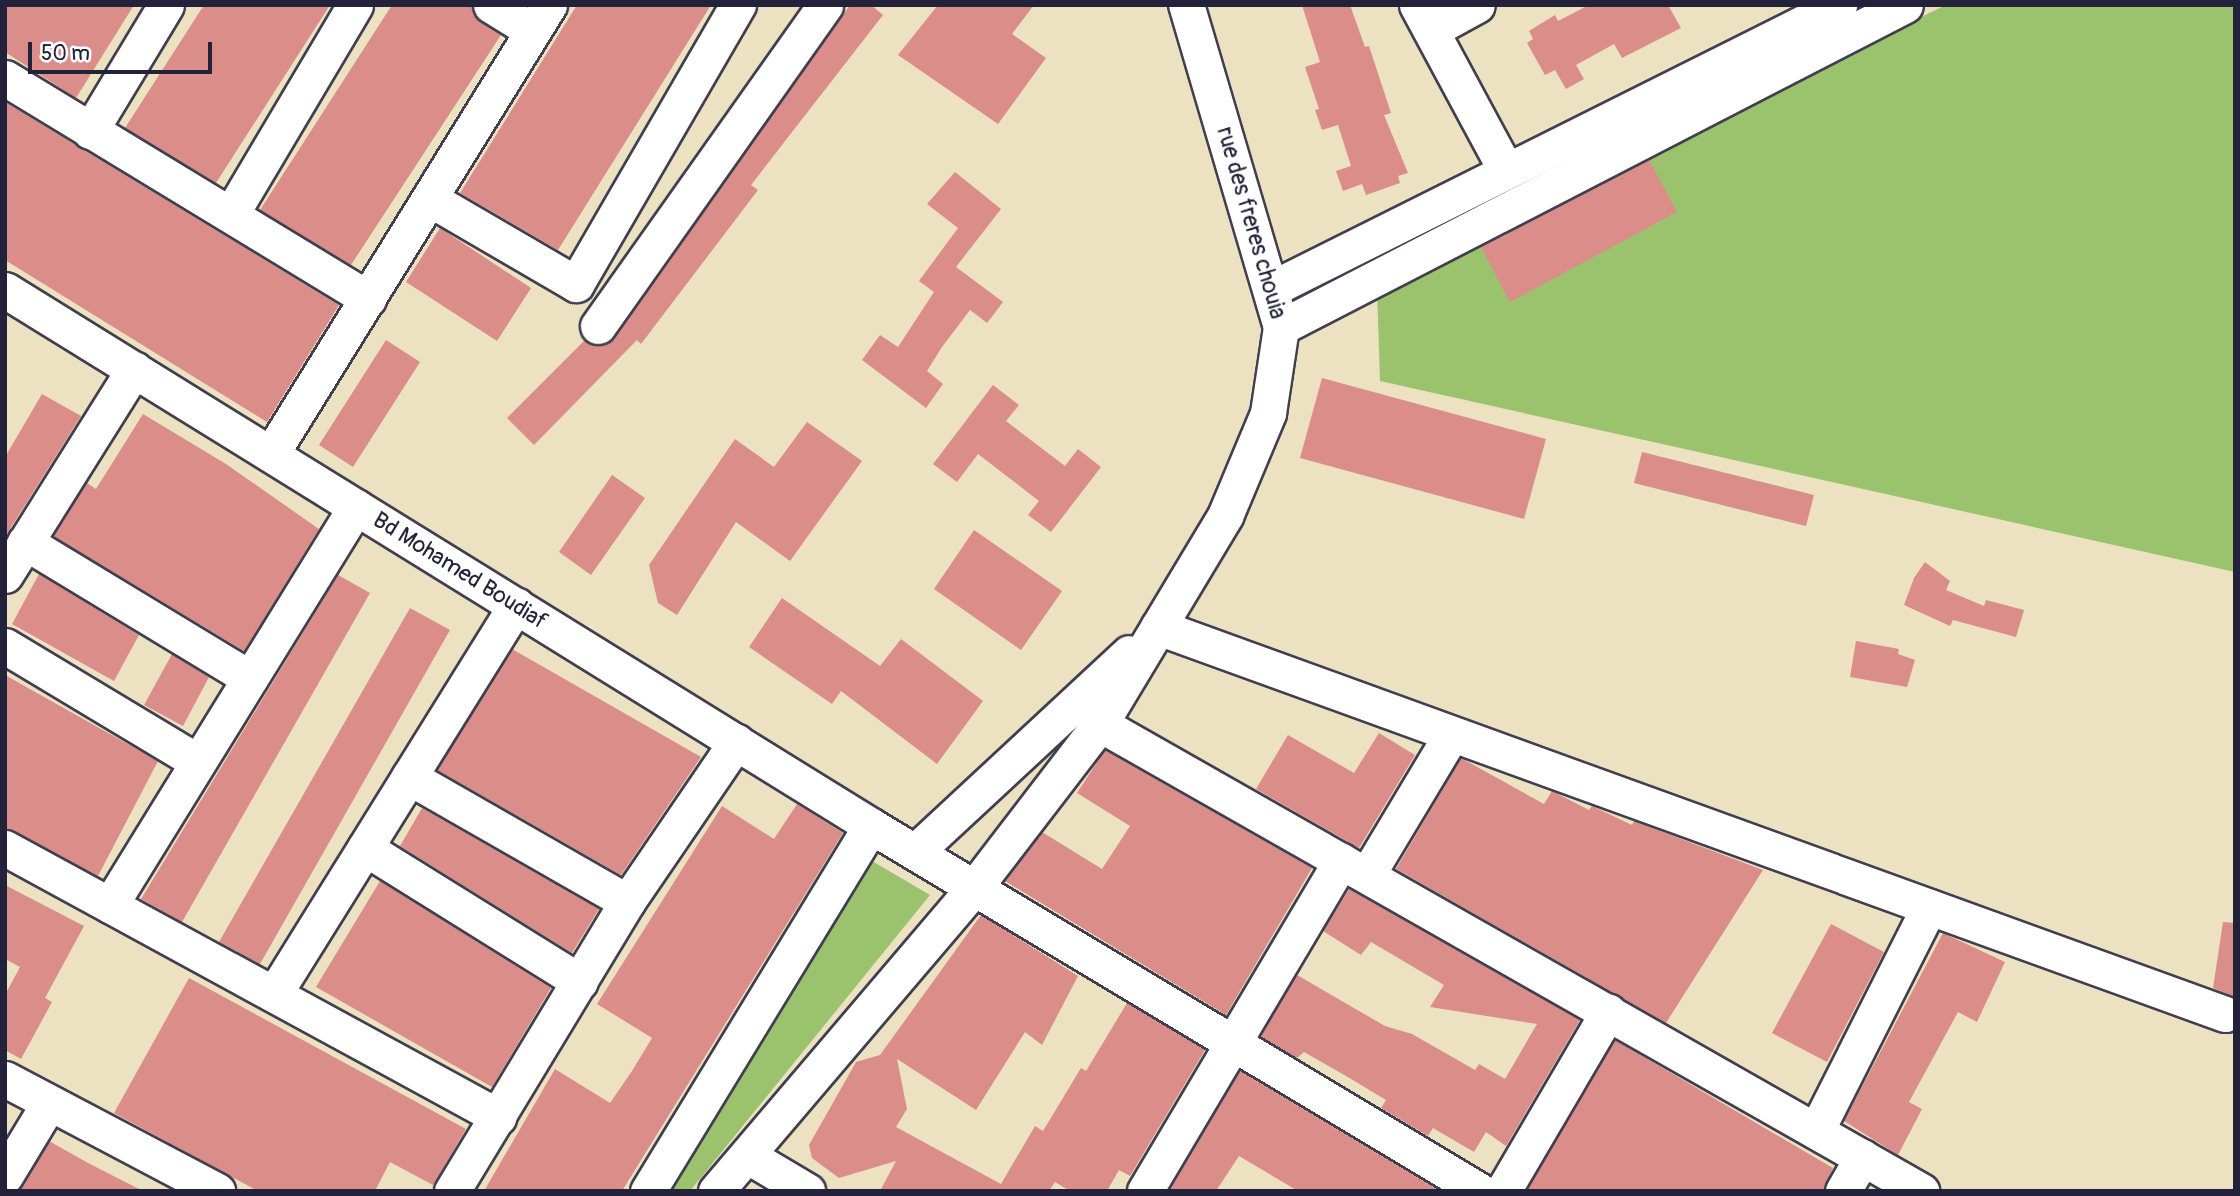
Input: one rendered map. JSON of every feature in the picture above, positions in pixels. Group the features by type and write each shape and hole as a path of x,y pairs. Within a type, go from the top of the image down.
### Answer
{"street":[{"path":"90,131 166,5"},
{"path":"231,214 355,5"},
{"path":"271,454 541,18 491,5"},
{"path":"429,199 576,284 738,5"},
{"path":"597,326 825,5"},
{"name":"rue des freres chouia","path":"716,1191 974,888 1100,724 1225,516 1262,426 1281,327 1283,283 1186,5"},
{"path":"1211,5 1283,283 1839,5"},
{"path":"1477,5 1424,18 1506,170"},
{"path":"1281,327 1905,5"},
{"path":"5,78 368,299"},
{"name":"Bd Mohamed Boudiaf","path":"5,290 871,826 1480,1191"},
{"path":"5,575 134,369"},
{"path":"110,905 356,507"},
{"path":"25,541 250,678"},
{"path":"274,995 516,605"},
{"path":"915,852 1158,627 2225,1014"},
{"path":"5,646 198,762"},
{"path":"1100,724 1921,1191"},
{"path":"1145,1191 1233,1043 1354,868 1451,735"},
{"path":"452,1191 627,902 736,742"},
{"path":"409,777 627,902"},
{"path":"648,1191 871,826"},
{"path":"5,848 499,1117"},
{"path":"365,848 580,982"},
{"path":"1816,1131 1929,907"},
{"path":"1503,1191 1608,1012"},
{"path":"5,1079 217,1191"},
{"path":"5,1175 50,1103"},
{"path":"748,1156 807,1191"},
{"path":"1843,1191 1863,1157"}],"green space":[{"path":"1946,5 2230,5 2235,10 2235,572 1380,381 1377,289 1679,133"},
{"path":"872,861 930,895 690,1191 671,1191"}],"building":[{"path":"5,5 134,5 76,98 5,52"},
{"path":"204,5 330,5 216,183 125,128"},
{"path":"392,5 471,5 480,22 501,35 351,265 260,210"},
{"path":"577,5 711,5 558,250 460,193"},
{"path":"850,5 871,5 883,15 751,185 758,190 641,344 637,340 534,445 507,418 585,340 597,346 614,338"},
{"path":"938,5 1034,5 1012,34 1046,58 998,124 898,55"},
{"path":"1302,5 1350,5 1365,47 1369,46 1391,113 1384,115 1408,173 1398,176 1400,183 1366,195 1362,184 1343,191 1336,171 1351,166 1338,125 1322,130 1315,110 1319,109 1305,67 1320,62"},
{"path":"1589,5 1668,5 1681,28 1622,58 1614,44 1576,65 1584,79 1566,89 1555,70 1545,75 1527,43 1533,39 1529,31 1555,15 1558,21"},
{"path":"5,102 339,305 267,422 5,260"},
{"path":"1649,160 1677,212 1510,302 1481,247"},
{"path":"955,172 1001,209 956,267 1003,302 987,323 970,310 942,347 927,371 943,384 926,408 862,360 880,335 898,347 934,292 919,281 958,228 927,204"},
{"path":"440,228 531,288 497,341 406,282"},
{"path":"386,340 420,362 353,467 319,445"},
{"path":"1322,378 1546,439 1524,519 1300,458"},
{"path":"993,385 1019,405 1006,421 1065,466 1078,449 1101,467 1051,532 1028,515 1039,501 978,454 957,482 933,464"},
{"path":"42,394 81,416 5,537 5,457"},
{"path":"143,414 226,464 319,529 244,651 53,536 87,483 96,489"},
{"path":"807,422 862,461 790,561 736,522 677,615 658,603 649,565 735,439 774,467"},
{"path":"1642,452 1814,495 1806,526 1634,483"},
{"path":"612,475 645,498 591,575 559,552"},
{"path":"974,530 1062,591 1021,650 934,589"},
{"path":"1925,562 1950,581 1946,590 1984,606 1986,600 2024,610 2016,637 1953,620 1950,626 1904,605 1914,578"},
{"path":"39,574 139,635 114,681 12,624"},
{"path":"338,575 370,593 182,922 141,899"},
{"path":"782,598 880,666 901,639 983,701 937,764 841,691 832,704 749,647"},
{"path":"410,608 450,630 260,964 219,942"},
{"path":"1856,641 1899,649 1898,654 1915,660 1907,687 1850,677"},
{"path":"512,649 701,757 621,875 437,770"},
{"path":"172,654 209,677 183,726 144,705"},
{"path":"5,675 158,761 98,876 5,828"},
{"path":"1379,733 1415,755 1359,848 1256,789 1288,735 1354,773"},
{"path":"1105,750 1312,868 1226,1015 1005,881 1042,832 1102,869 1130,826 1077,793"},
{"path":"1461,758 1544,804 1552,791 1589,810 1592,806 1632,825 1634,821 1763,870 1666,1023 1396,869"},
{"path":"797,804 843,833 622,1191 484,1191 555,1069 610,1103 632,1071 652,1038 597,1004 722,806 774,839"},
{"path":"422,808 599,909 572,953 400,846"},
{"path":"380,881 551,988 492,1087 316,987"},
{"path":"5,885 84,926 45,998 52,1002 21,1059 5,1050 5,995 20,967 5,959"},
{"path":"1349,889 1580,1020 1506,1146 1486,1132 1474,1152 1433,1128 1428,1136 1381,1108 1386,1100 1346,1076 1304,1052 1297,1058 1260,1036 1297,975 1385,1026 1412,1034 1475,1070 1479,1064 1505,1079 1537,1024 1430,1007 1444,985 1371,942 1361,955 1323,931"},
{"path":"981,915 1078,976 1042,1045 1025,1032 976,1110 897,1059 907,1109 896,1127 1001,1184 1035,1126 1043,1131 1081,1068 1086,1071 1127,1003 1205,1050 1130,1176 1119,1170 1107,1191 1070,1191 1055,1182 1049,1191 880,1191 896,1161 839,1178 812,1158 809,1145 856,1062 880,1055"},
{"path":"2223,922 2235,923 2235,997 2213,988"},
{"path":"1831,924 1884,952 1827,1062 1772,1033"},
{"path":"1943,933 2005,962 1977,1022 1958,1012 1909,1102 1922,1109 1898,1155 1844,1121"},
{"path":"189,978 466,1129 433,1185 390,1162 375,1191 258,1191 114,1113"},
{"path":"1615,1040 1833,1168 1823,1191 1526,1191"},
{"path":"1240,1071 1440,1191 1298,1191 1239,1156 1216,1191 1169,1191"},
{"path":"49,1141 88,1163 143,1191 18,1191"}]}
